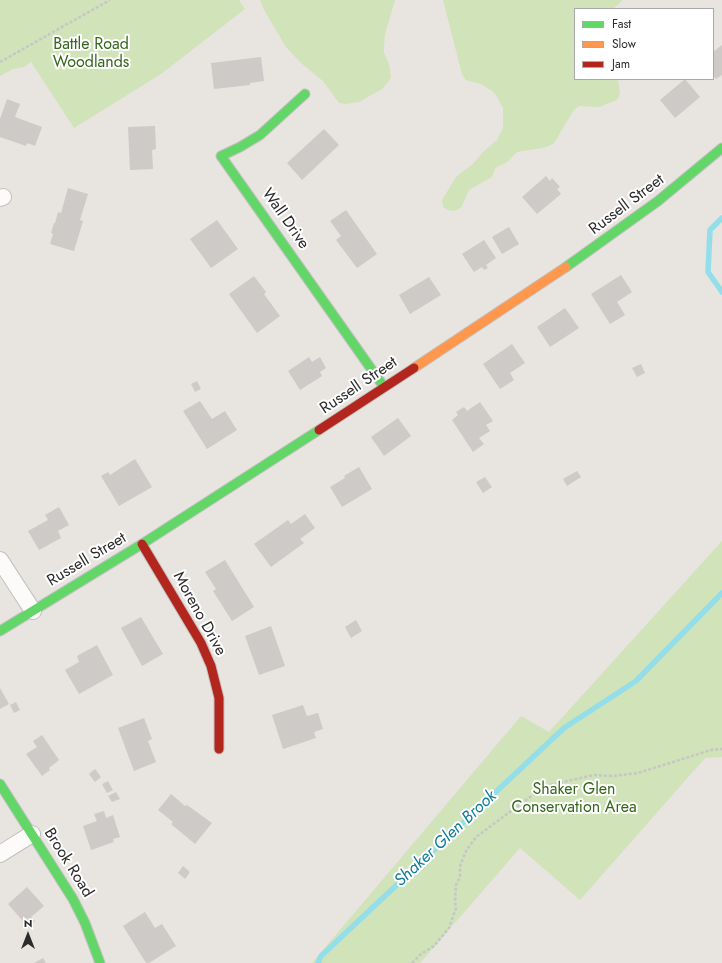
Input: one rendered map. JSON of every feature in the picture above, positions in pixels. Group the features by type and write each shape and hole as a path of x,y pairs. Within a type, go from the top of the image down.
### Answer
{"street":[{"name":"Wall Drive","path":"305,94 260,135 240,148 221,156 384,386"},
{"name":"Russell Street","path":"0,631 267,465 576,260 633,220 683,182 722,148"},
{"name":"Moreno Drive","path":"142,544 201,643 211,666 218,690 218,750"},
{"path":"0,560 33,611"},
{"name":"Brook Road","path":"0,784 80,911 94,944 100,963"},
{"path":"0,854 32,834"}],"path":[{"path":"0,62 110,0"},
{"path":"412,963 421,954 434,946 449,928 456,908 456,884 460,878 460,866 466,851 476,837 545,786 594,775 612,776 638,774 711,750 722,749"}],"green space":[{"name":"Battle Road Woodlands","path":"0,0 240,0 245,9 161,74 74,128 31,62 24,67 13,69 0,76"},
{"path":"260,0 395,0 385,34 384,46 384,53 389,64 391,78 382,89 359,102 345,104 339,103 323,81 301,63 286,47 264,10"},
{"path":"443,0 623,0 614,8 574,8 574,80 618,80 620,94 617,100 599,107 579,106 574,110 554,143 542,148 517,152 507,162 495,168 492,177 469,190 461,208 454,211 443,207 442,200 456,177 474,163 482,153 497,140 503,128 503,108 496,95 481,84 466,80 462,74"},
{"name":"Shaker Glen Conservation Area","path":"722,541 722,757 705,758 580,900 520,848 420,963 312,963 521,716 549,732"}],"building":[{"path":"722,45 722,75 716,79 714,76 714,51"},
{"path":"261,57 264,81 250,83 250,85 214,89 211,63"},
{"path":"684,80 686,80 700,97 675,118 660,100"},
{"path":"7,99 20,104 15,117 42,127 35,146 27,143 26,146 0,137 0,119"},
{"path":"155,126 156,149 152,150 153,169 130,170 128,127"},
{"path":"324,129 339,145 302,180 287,163"},
{"path":"546,176 550,181 552,178 560,187 557,189 561,194 537,214 522,197"},
{"path":"68,188 88,194 80,220 83,221 74,251 50,244 54,223 58,212 61,213"},
{"path":"346,210 377,254 357,268 336,240 341,236 330,221"},
{"path":"217,220 238,249 211,268 190,239"},
{"path":"509,227 519,244 502,254 492,237"},
{"path":"484,240 496,258 486,265 488,268 484,270 482,267 474,272 462,254"},
{"path":"621,275 632,292 617,302 625,315 610,324 591,294"},
{"path":"254,276 266,292 264,294 280,316 257,333 229,294"},
{"path":"429,277 441,295 410,314 399,295"},
{"path":"565,308 579,328 550,347 537,327"},
{"path":"512,344 525,363 510,373 514,380 500,389 483,364"},
{"path":"309,357 312,362 320,357 326,368 320,372 322,376 300,390 288,371"},
{"path":"641,364 645,373 637,377 632,368"},
{"path":"197,381 201,389 195,392 191,384"},
{"path":"200,401 212,419 225,411 237,430 207,449 183,411"},
{"path":"480,402 493,421 486,425 490,431 479,438 484,444 473,452 452,420 458,415 456,412 464,407 467,411"},
{"path":"398,418 411,436 384,456 371,437"},
{"path":"135,459 152,487 119,506 101,476 108,472 110,475"},
{"path":"359,467 372,489 342,507 330,487"},
{"path":"577,471 581,477 567,486 563,479"},
{"path":"485,477 492,487 483,493 476,482"},
{"path":"59,507 69,525 58,531 61,538 39,550 28,531 48,520 45,515"},
{"path":"305,514 315,528 300,539 304,543 271,567 254,544 288,520 291,524"},
{"path":"225,560 254,607 232,621 213,591 216,589 205,572"},
{"path":"141,617 163,654 142,666 121,628"},
{"path":"356,620 362,631 351,638 345,627"},
{"path":"271,626 285,666 259,675 245,636"},
{"path":"97,645 113,675 79,694 65,670 79,662 77,656"},
{"path":"0,688 9,704 0,709"},
{"path":"16,702 20,710 14,713 10,705"},
{"path":"303,705 307,716 318,713 323,729 314,732 316,738 283,749 272,715"},
{"path":"144,718 152,739 148,741 156,762 134,771 118,728"},
{"path":"42,735 59,760 42,776 26,754 37,747 33,741"},
{"path":"95,769 101,777 95,782 89,774"},
{"path":"108,781 113,790 107,793 102,784"},
{"path":"116,792 120,799 112,802 108,796"},
{"path":"171,794 185,806 187,805 212,823 195,844 171,824 173,822 158,810"},
{"path":"104,811 106,818 113,815 120,837 113,839 114,842 91,850 83,826 97,821 94,814"},
{"path":"183,866 190,872 185,879 178,873"},
{"path":"27,887 44,906 31,917 35,921 28,927 8,904"},
{"path":"145,912 155,928 162,924 176,946 149,963 146,963 123,926"},
{"path":"43,958 46,963 34,963"}],"waterway":[{"name":"Shaker Glen Brook","path":"722,218 710,230 708,272 722,292"},
{"name":"Shaker Glen Brook","path":"318,963 321,956 564,728 636,681 722,593"}],"traffic: fast":[{"path":"305,94 260,135 221,156 384,387"},
{"path":"566,267 658,201 722,148"},
{"path":"0,631 142,544 319,430"},
{"path":"0,784 73,899 85,923 100,963"}],"traffic: slow":[{"path":"414,368 566,267"}],"traffic: jam":[{"path":"319,430 414,368"},
{"path":"142,544 201,643 211,666 219,698 219,749"}]}
